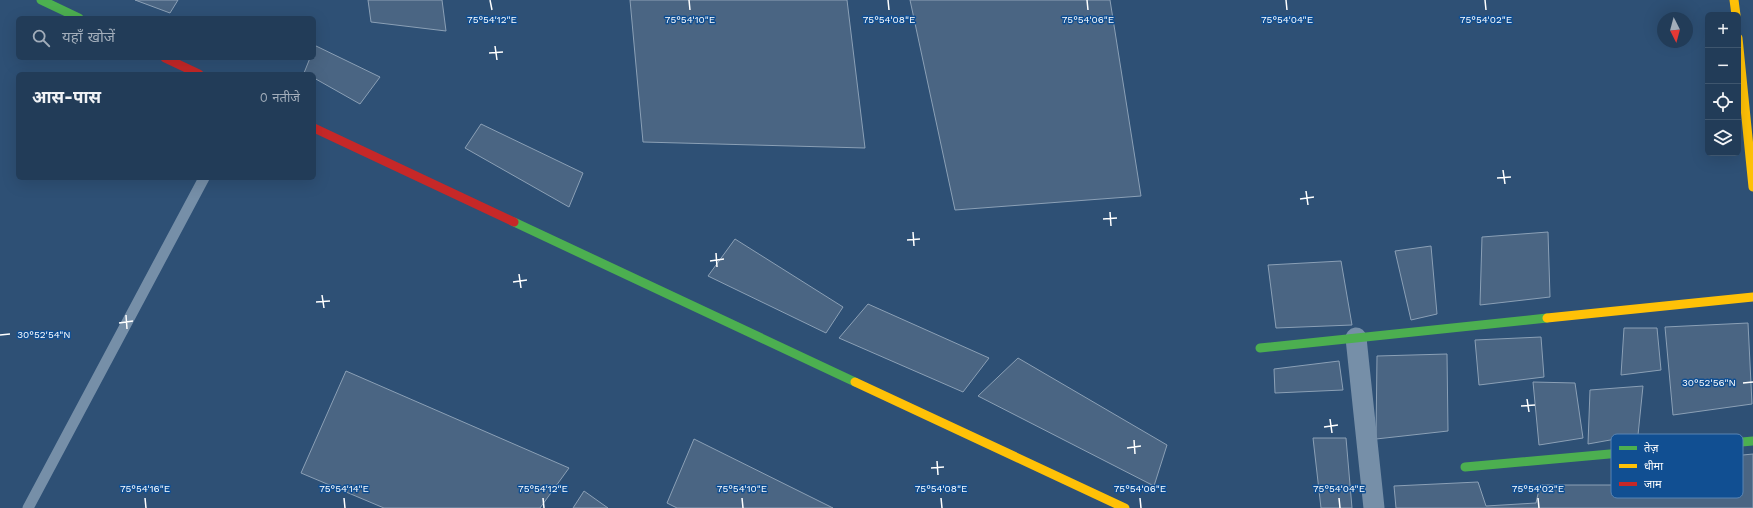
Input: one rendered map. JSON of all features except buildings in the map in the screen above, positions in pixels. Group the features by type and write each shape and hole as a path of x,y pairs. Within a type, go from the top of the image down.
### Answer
{"street":[{"path":"41,0 75,16"},
{"path":"1734,0 1736,12"},
{"path":"1739,48 1753,186"},
{"path":"169,60 195,72"},
{"path":"316,129 1125,508"},
{"path":"1260,348 1753,298"},
{"path":"1356,338 1374,508"},
{"path":"1743,442 1753,441"},
{"path":"1465,467 1611,454"}],"lane":[{"path":"28,508 203,180"}],"traffic: fast":[{"path":"41,0 75,16"},
{"path":"514,222 855,382"},
{"path":"1260,348 1547,318"},
{"path":"1743,442 1753,441"},
{"path":"1465,467 1611,454"}],"traffic: slow":[{"path":"1734,0 1736,12"},
{"path":"1739,48 1753,187"},
{"path":"1547,318 1753,297"},
{"path":"855,382 1125,508"}],"traffic: jam":[{"path":"169,60 195,72"},
{"path":"316,129 514,222"}]}
